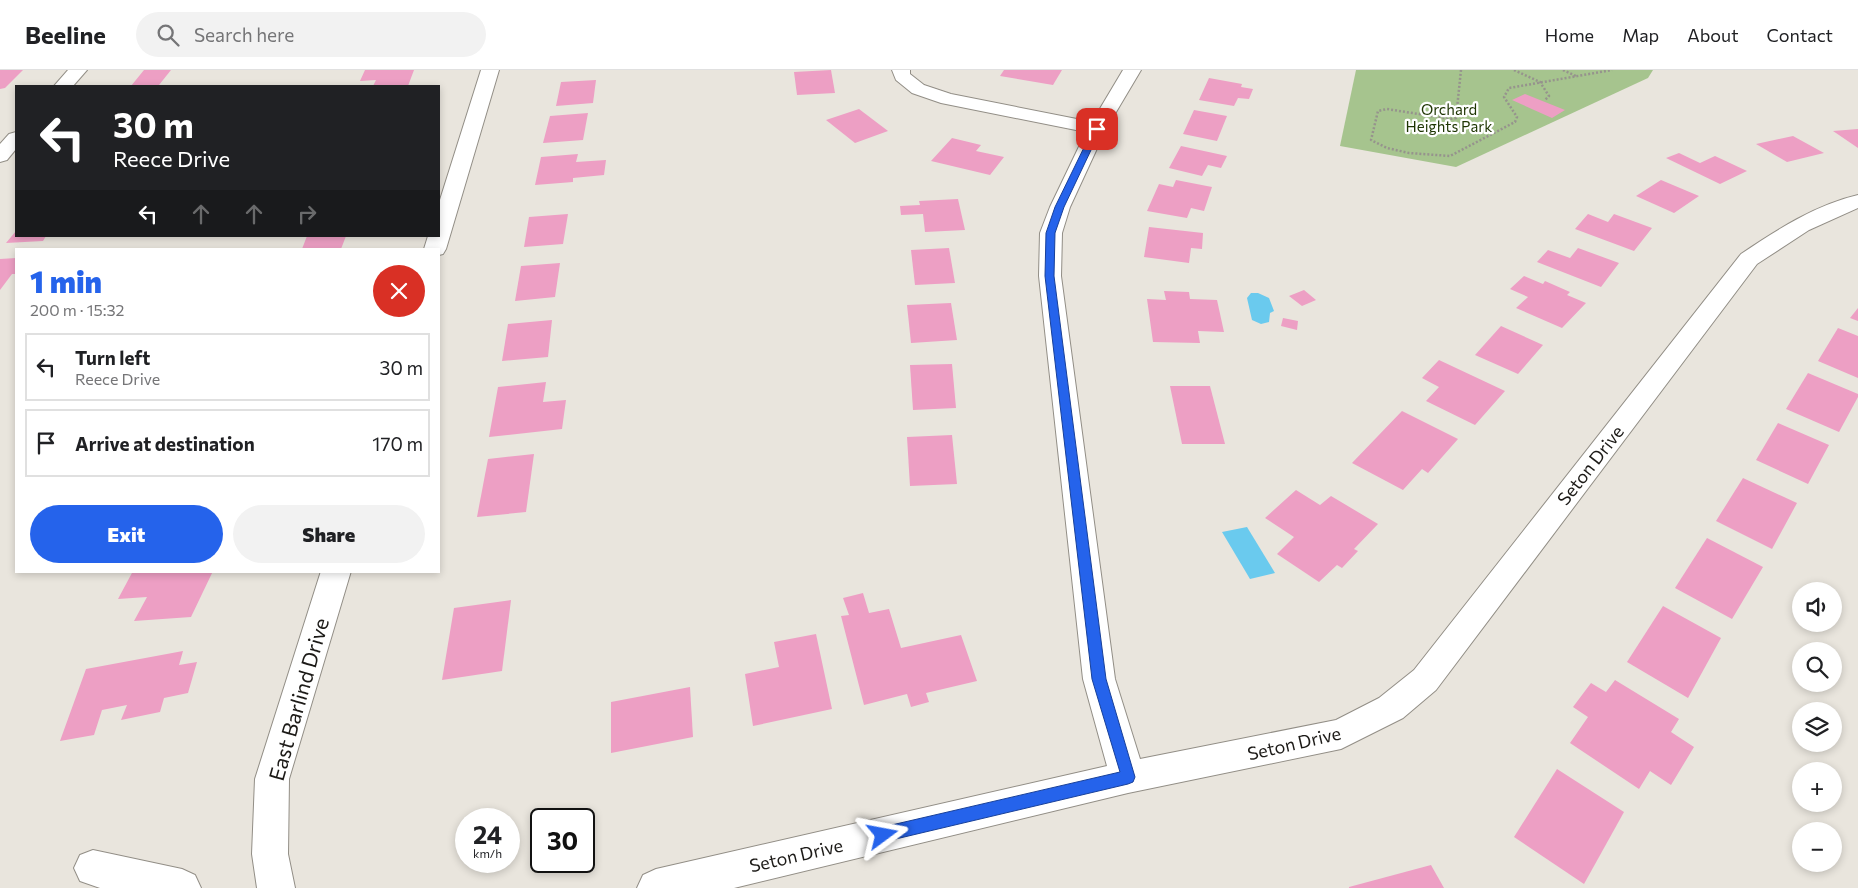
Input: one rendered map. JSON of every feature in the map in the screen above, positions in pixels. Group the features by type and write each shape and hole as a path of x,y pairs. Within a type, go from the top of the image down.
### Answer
{"street":[{"path":"64,85 78,70"},
{"path":"440,233 490,70"},
{"path":"901,70 902,76 918,89 947,99 1097,129"},
{"path":"1128,777 1099,679 1050,276 1051,233 1060,207 1097,129 1132,70"},
{"path":"0,156 15,139"},
{"name":"Seton Drive","path":"656,888 1128,777 1342,734 1391,708 1425,680 1749,258 1796,227 1858,201"},
{"name":"East Barlind Drive","path":"276,888 270,854 272,779 335,573"},
{"path":"93,868 182,888"}],"path":[{"path":"1461,70 1456,118 1450,119 1386,109 1378,111 1371,140 1376,144 1389,148 1440,157 1450,156 1515,122 1517,117 1504,96 1510,88 1612,70"},
{"path":"1514,70 1540,82 1548,90 1550,96 1545,100"},
{"path":"1563,70 1577,77"}],"green space":[{"name":"Orchard Heights Park","path":"1356,70 1653,70 1648,78 1456,167 1340,146"}],"water":[{"path":"1251,293 1258,293 1269,298 1274,311 1270,313 1269,322 1261,324 1252,320 1247,298"},
{"path":"1247,527 1275,573 1250,579 1222,532"}],"building":[{"path":"0,70 23,70 5,88 0,89"},
{"path":"144,70 171,70 159,85 132,85"},
{"path":"365,70 414,70 408,85 374,85 376,80 360,81"},
{"path":"831,70 835,93 797,95 794,72"},
{"path":"1004,70 1062,70 1053,85 1000,76"},
{"path":"1209,78 1242,84 1241,87 1253,89 1249,99 1238,98 1234,106 1199,100"},
{"path":"596,80 593,103 556,106 561,82"},
{"path":"1525,94 1565,110 1552,118 1512,100"},
{"path":"859,109 888,131 855,143 826,120"},
{"path":"1194,110 1227,116 1217,141 1183,134"},
{"path":"588,113 583,140 543,143 550,116"},
{"path":"1858,129 1858,148 1833,131"},
{"path":"1793,136 1824,153 1787,162 1756,144"},
{"path":"952,138 981,145 976,151 1004,157 990,175 931,161"},
{"path":"1181,146 1227,156 1221,168 1208,165 1202,176 1169,168"},
{"path":"1679,153 1700,163 1715,156 1747,171 1720,184 1666,158"},
{"path":"578,154 576,162 606,160 604,175 573,178 573,182 535,185 541,157"},
{"path":"1176,180 1212,187 1204,211 1191,208 1187,218 1147,211 1159,184 1173,187"},
{"path":"1661,180 1699,196 1674,213 1636,196"},
{"path":"958,199 965,230 925,232 923,214 901,215 900,206 920,205 919,201"},
{"path":"568,214 563,244 524,247 529,217"},
{"path":"1588,214 1608,222 1614,214 1652,228 1634,251 1575,229"},
{"path":"1149,227 1203,233 1202,249 1191,248 1189,263 1144,257"},
{"path":"15,232 15,237 45,237 43,241 6,243"},
{"path":"307,237 346,237 341,248 302,248"},
{"path":"949,248 955,283 915,285 911,250"},
{"path":"1578,248 1619,263 1601,287 1537,262 1548,250 1570,258"},
{"path":"15,258 15,274 12,274 0,290 0,259"},
{"path":"560,263 555,297 515,301 521,266"},
{"path":"1524,276 1543,284 1545,281 1570,292 1567,295 1586,303 1562,328 1516,308 1528,297 1510,289"},
{"path":"1304,290 1316,300 1302,306 1289,296"},
{"path":"1164,291 1189,292 1190,299 1217,300 1224,332 1198,331 1200,343 1153,342 1147,299 1166,300"},
{"path":"951,303 957,340 911,343 907,305"},
{"path":"1858,308 1858,321 1850,318"},
{"path":"1283,318 1298,321 1297,330 1281,326"},
{"path":"552,320 548,357 502,361 508,324"},
{"path":"1501,326 1543,345 1518,374 1475,355"},
{"path":"1838,328 1858,336 1858,378 1818,361"},
{"path":"1439,360 1505,391 1475,425 1426,401 1439,387 1422,378"},
{"path":"952,364 956,408 913,410 910,365"},
{"path":"1808,373 1858,394 1839,432 1786,409"},
{"path":"546,382 543,402 566,400 562,429 489,437 498,387"},
{"path":"1170,386 1210,386 1225,444 1182,444"},
{"path":"1402,411 1458,439 1428,473 1422,469 1403,490 1352,463"},
{"path":"1778,423 1829,445 1808,484 1756,460"},
{"path":"952,435 957,484 910,486 907,437"},
{"path":"534,454 526,512 477,517 488,459"},
{"path":"1743,478 1797,503 1772,549 1716,521"},
{"path":"1296,490 1320,505 1331,496 1378,524 1354,549 1358,551 1342,568 1337,565 1319,582 1277,554 1294,537 1265,518"},
{"path":"1707,538 1763,567 1732,619 1675,588"},
{"path":"132,573 212,573 191,617 134,621 147,597 118,599"},
{"path":"863,593 869,613 889,609 901,648 961,635 977,681 926,693 929,702 911,707 907,694 864,705 841,616 849,615 843,598"},
{"path":"511,600 502,671 442,680 454,608"},
{"path":"1663,606 1721,638 1688,698 1627,662"},
{"path":"816,634 832,709 753,726 745,674 779,667 774,642"},
{"path":"183,651 179,665 197,662 188,693 164,698 160,712 121,720 127,705 102,710 94,735 60,741 86,669"},
{"path":"1615,680 1679,719 1671,732 1694,747 1671,785 1650,771 1639,789 1570,743 1588,717 1573,707 1591,683 1606,692"},
{"path":"690,687 693,737 611,753 611,702"},
{"path":"1557,769 1624,812 1584,884 1514,837"},
{"path":"1431,865 1444,888 1349,888 1349,887"}],"route":[{"path":"883,835 1128,777 1099,679 1050,276 1051,233 1060,207 1097,129"}]}
